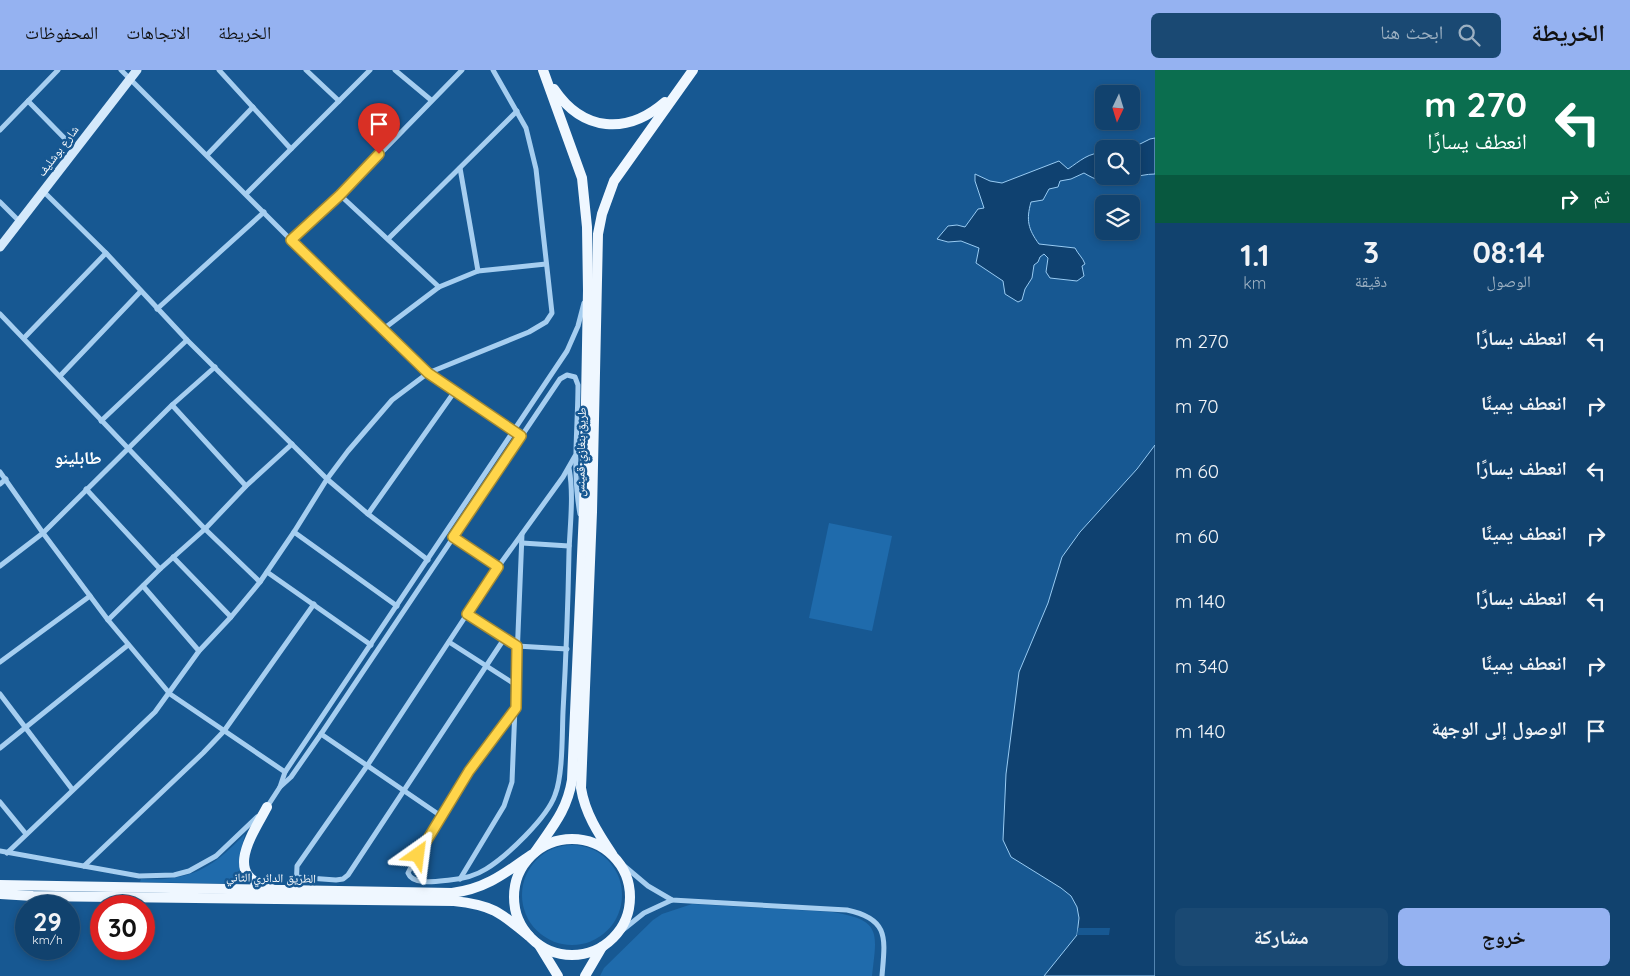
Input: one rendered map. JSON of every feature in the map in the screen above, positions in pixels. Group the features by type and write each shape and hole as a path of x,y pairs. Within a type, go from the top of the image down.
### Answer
{"main road":[{"name":"طريق بنغازي-قمينس","path":"614,857 584,807 581,788 592,512 598,234 602,214 614,181 693,70"},
{"path":"545,74 560,98 573,112 593,121 614,125 633,122 652,114 676,93"},
{"path":"533,853 554,842 574,839 588,841 601,846 614,857 628,880 630,896 627,917 614,937 603,946 591,952 572,954 551,951 539,945 521,926 516,914 514,901 517,876 523,865 561,814 570,792 573,767 583,528 588,290 587,227 582,178 545,74"},
{"path":"266,808 245,850 246,868 251,879 257,883 290,891"},
{"name":"الطريق الدائري الثاني","path":"0,894 290,891 452,893 476,889 497,878 533,853"},
{"name":"الطريق الدائري الثاني","path":"0,886 470,903 492,908 529,936"},
{"path":"539,945 558,976"},
{"path":"585,976 603,946"}],"street":[{"path":"0,130 58,70"},
{"path":"121,70 382,330 428,373 521,436"},
{"name":"شارع بوشليف","path":"0,247 137,70"},
{"path":"219,70 291,149"},
{"path":"224,76 229,70"},
{"path":"306,70 339,101"},
{"path":"246,194 370,70"},
{"path":"395,70 431,100"},
{"path":"291,240 340,195 462,70"},
{"path":"7,852 142,725 170,694 199,651 260,582 348,451 392,400 428,373 520,336 546,322 552,313 533,149 526,128 494,70"},
{"path":"28,101 75,149"},
{"path":"207,155 253,107"},
{"path":"388,239 516,111"},
{"path":"460,168 478,271"},
{"path":"43,191 106,253 187,340 328,479 368,514 428,560"},
{"path":"340,195 438,287"},
{"path":"0,202 20,222"},
{"path":"157,309 264,212"},
{"path":"24,338 106,253"},
{"path":"382,330 438,287 478,271 546,264"},
{"path":"280,787 285,772 567,351 578,326 588,290"},
{"path":"60,376 141,291"},
{"path":"0,314 205,529 260,582"},
{"path":"101,421 187,340"},
{"path":"0,566 43,533 128,447 215,367"},
{"path":"0,851 139,876 166,876 189,871 216,856 244,832 266,808 280,787 291,777 521,436 560,379 564,376 572,376 577,380 578,385 576,456 578,500 583,528"},
{"path":"368,514 455,391"},
{"path":"172,405 246,486"},
{"path":"108,620 292,444"},
{"path":"290,891 297,866 367,766 498,567 576,456"},
{"path":"516,708 469,771 410,869 409,876 416,881 460,879 486,870 499,860 538,821 553,800 558,784 567,649 571,512 569,468"},
{"path":"0,472 108,620 170,694 285,772"},
{"path":"0,484 6,480"},
{"path":"86,489 160,569"},
{"path":"294,532 397,606"},
{"path":"460,879 500,814 509,794 513,771 522,533"},
{"path":"453,537 498,567"},
{"path":"522,543 569,546"},
{"path":"173,557 231,617"},
{"path":"267,572 371,645"},
{"path":"143,586 199,651"},
{"path":"0,662 90,596"},
{"path":"84,866 203,753 224,730 314,604"},
{"path":"467,614 517,646 567,649"},
{"path":"295,876 336,880 346,877 504,638"},
{"path":"449,642 516,685"},
{"path":"0,748 128,645"},
{"path":"360,660 367,665"},
{"path":"351,673 356,674 358,679"},
{"path":"0,694 72,789"},
{"path":"321,734 441,816"},
{"path":"0,802 26,834"},
{"path":"614,857 648,886 672,900 847,910 865,914 880,927 884,939 882,976"},
{"path":"614,937 644,913 672,900"}],"shaded area":[{"path":"1155,138 1155,174 1140,176 1140,144"},
{"path":"1095,154 1095,179 1084,173 1071,179 1060,181 1058,187 1049,189 1043,200 1031,202 1029,214 1032,234 1039,244 1075,248 1085,264 1082,266 1084,276 1077,281 1050,278 1046,272 1048,258 1044,254 1034,265 1032,278 1025,289 1022,300 1018,302 1005,294 1003,281 976,263 979,248 961,241 948,242 937,239 948,226 957,225 965,227 978,209 984,208 975,181 975,174 990,181 1002,183 1059,161 1068,169"},
{"path":"1155,445 1155,976 1044,976 1077,935 1079,918 1077,907 1071,896 1011,857 1003,840 1006,774 1019,672 1048,603 1062,557 1080,532 1137,469"},
{"path":"829,523 892,536 872,631 809,618"},
{"path":"245,834 240,853 241,866 250,884 140,882 141,879 168,879 194,873 221,857"},
{"path":"572,845 591,849 608,859 618,876 622,895 618,914 608,931 591,941 572,945 553,941 536,931 526,914 522,895 526,876 536,859 553,849"},
{"path":"692,904 832,912 860,919 873,930 875,939 872,976 600,976 604,968 653,920 662,914"}],"pier":[{"path":"1078,928 1110,928 1109,935 1077,935"}],"district":[{"name":"طابلينو","path":"78,458"}],"route":[{"path":"379,154 340,195 291,240 428,373 521,436 453,537 498,567 467,614 517,646 516,708 469,771 418,855"}]}
